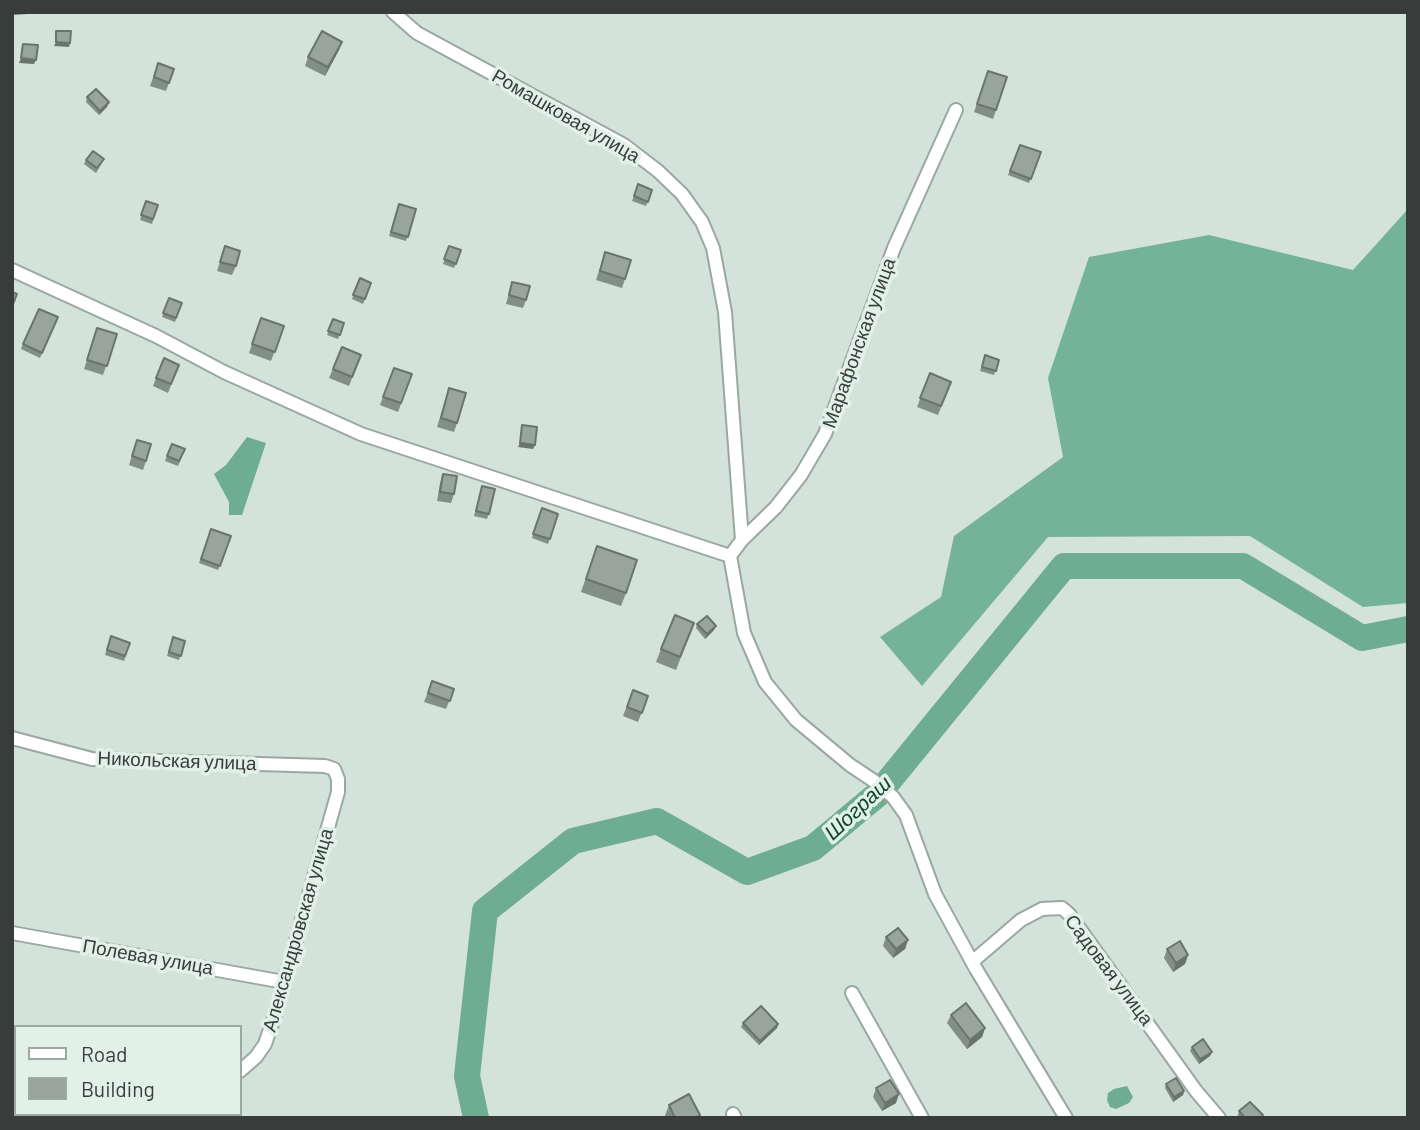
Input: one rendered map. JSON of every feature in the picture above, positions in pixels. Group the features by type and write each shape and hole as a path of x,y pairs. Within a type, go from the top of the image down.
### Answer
{"street":[{"name":"Ромашковая улица","path":"393,12 428,39 624,145 682,194 702,222 713,248 725,312 742,540"},
{"name":"Марафонская улица","path":"730,556 742,540 776,508 802,475 825,434 894,248 956,110"},
{"path":"12,270 156,336 224,372 361,434 730,556 744,633 765,682 796,720 850,765 874,781 892,797 906,815 935,894 972,962 1066,1118"},
{"name":"Никольская улица","path":"12,738 92,759 325,766 334,769 338,779"},
{"name":"Александровская улица","path":"242,1069 256,1057 265,1044 338,792 338,779"},
{"name":"Садовая улица","path":"972,962 1020,920 1042,909 1062,908 1069,914 1196,1091 1219,1118"},
{"name":"Полевая улица","path":"12,933 284,982"},
{"path":"852,992 922,1118"}],"shaded area":[{"path":"1408,209 1408,603 1363,607 1250,536 1048,537 922,686 880,637 941,597 954,536 1063,457 1048,378 1089,257 1209,235 1353,270"},
{"path":"247,437 266,443 242,515 229,515 229,502 214,474 226,465"},
{"path":"1127,1086 1133,1097 1129,1103 1116,1109 1110,1107 1108,1093"}],"building":[{"path":"56,31 71,31 70,43 56,42"},
{"path":"322,31 342,42 328,67 308,57"},
{"path":"23,44 38,45 36,60 21,58"},
{"path":"158,63 174,69 169,83 154,77"},
{"path":"988,71 1007,77 996,110 977,104"},
{"path":"96,89 109,102 100,111 87,97"},
{"path":"1020,145 1041,152 1031,179 1010,171"},
{"path":"93,151 104,159 97,168 86,160"},
{"path":"638,184 652,190 648,202 634,196"},
{"path":"146,201 158,205 153,219 141,215"},
{"path":"399,204 416,209 408,237 391,232"},
{"path":"225,246 240,251 236,266 220,262"},
{"path":"449,246 461,250 456,264 444,259"},
{"path":"605,252 631,260 625,279 600,271"},
{"path":"360,278 371,283 365,299 353,295"},
{"path":"512,282 530,286 526,300 509,295"},
{"path":"12,292 17,294 12,307"},
{"path":"169,298 182,303 176,318 163,313"},
{"path":"39,309 58,317 42,353 23,344"},
{"path":"261,318 284,326 275,352 252,344"},
{"path":"333,319 344,323 340,335 328,331"},
{"path":"97,328 117,334 107,366 87,360"},
{"path":"342,347 361,355 352,377 333,369"},
{"path":"985,355 999,360 996,371 982,367"},
{"path":"164,358 179,365 171,384 156,378"},
{"path":"394,368 412,374 401,403 383,397"},
{"path":"930,373 951,382 941,406 920,398"},
{"path":"449,388 466,393 457,423 441,418"},
{"path":"522,425 537,427 535,445 520,443"},
{"path":"137,440 151,444 146,461 132,456"},
{"path":"172,444 185,449 179,461 167,456"},
{"path":"443,474 457,476 454,494 440,492"},
{"path":"482,486 495,489 489,514 476,511"},
{"path":"542,508 558,514 550,539 533,534"},
{"path":"211,529 231,536 220,566 201,559"},
{"path":"597,546 637,560 626,593 586,579"},
{"path":"675,615 694,623 680,657 661,649"},
{"path":"707,616 716,626 707,634 697,624"},
{"path":"111,636 130,643 125,656 107,650"},
{"path":"173,637 185,641 181,656 169,652"},
{"path":"432,681 454,689 450,701 428,693"},
{"path":"633,690 648,696 642,713 627,707"},
{"path":"898,928 908,940 896,949 886,937"},
{"path":"1180,941 1188,955 1176,963 1167,949"},
{"path":"966,1003 985,1028 970,1040 951,1015"},
{"path":"761,1006 778,1024 760,1041 743,1023"},
{"path":"1203,1039 1212,1052 1200,1059 1192,1047"},
{"path":"1176,1078 1184,1091 1174,1097 1166,1084"},
{"path":"890,1080 899,1094 885,1103 876,1088"},
{"path":"689,1094 700,1115 695,1118 675,1118 669,1105"},
{"path":"1250,1102 1263,1115 1260,1118 1245,1118 1239,1111"}],"waterway":[{"name":"Шограш","path":"476,1118 467,1076 485,911 573,841 657,821 747,872 813,848 878,794 1064,566 1243,566 1362,638 1408,629"}]}
